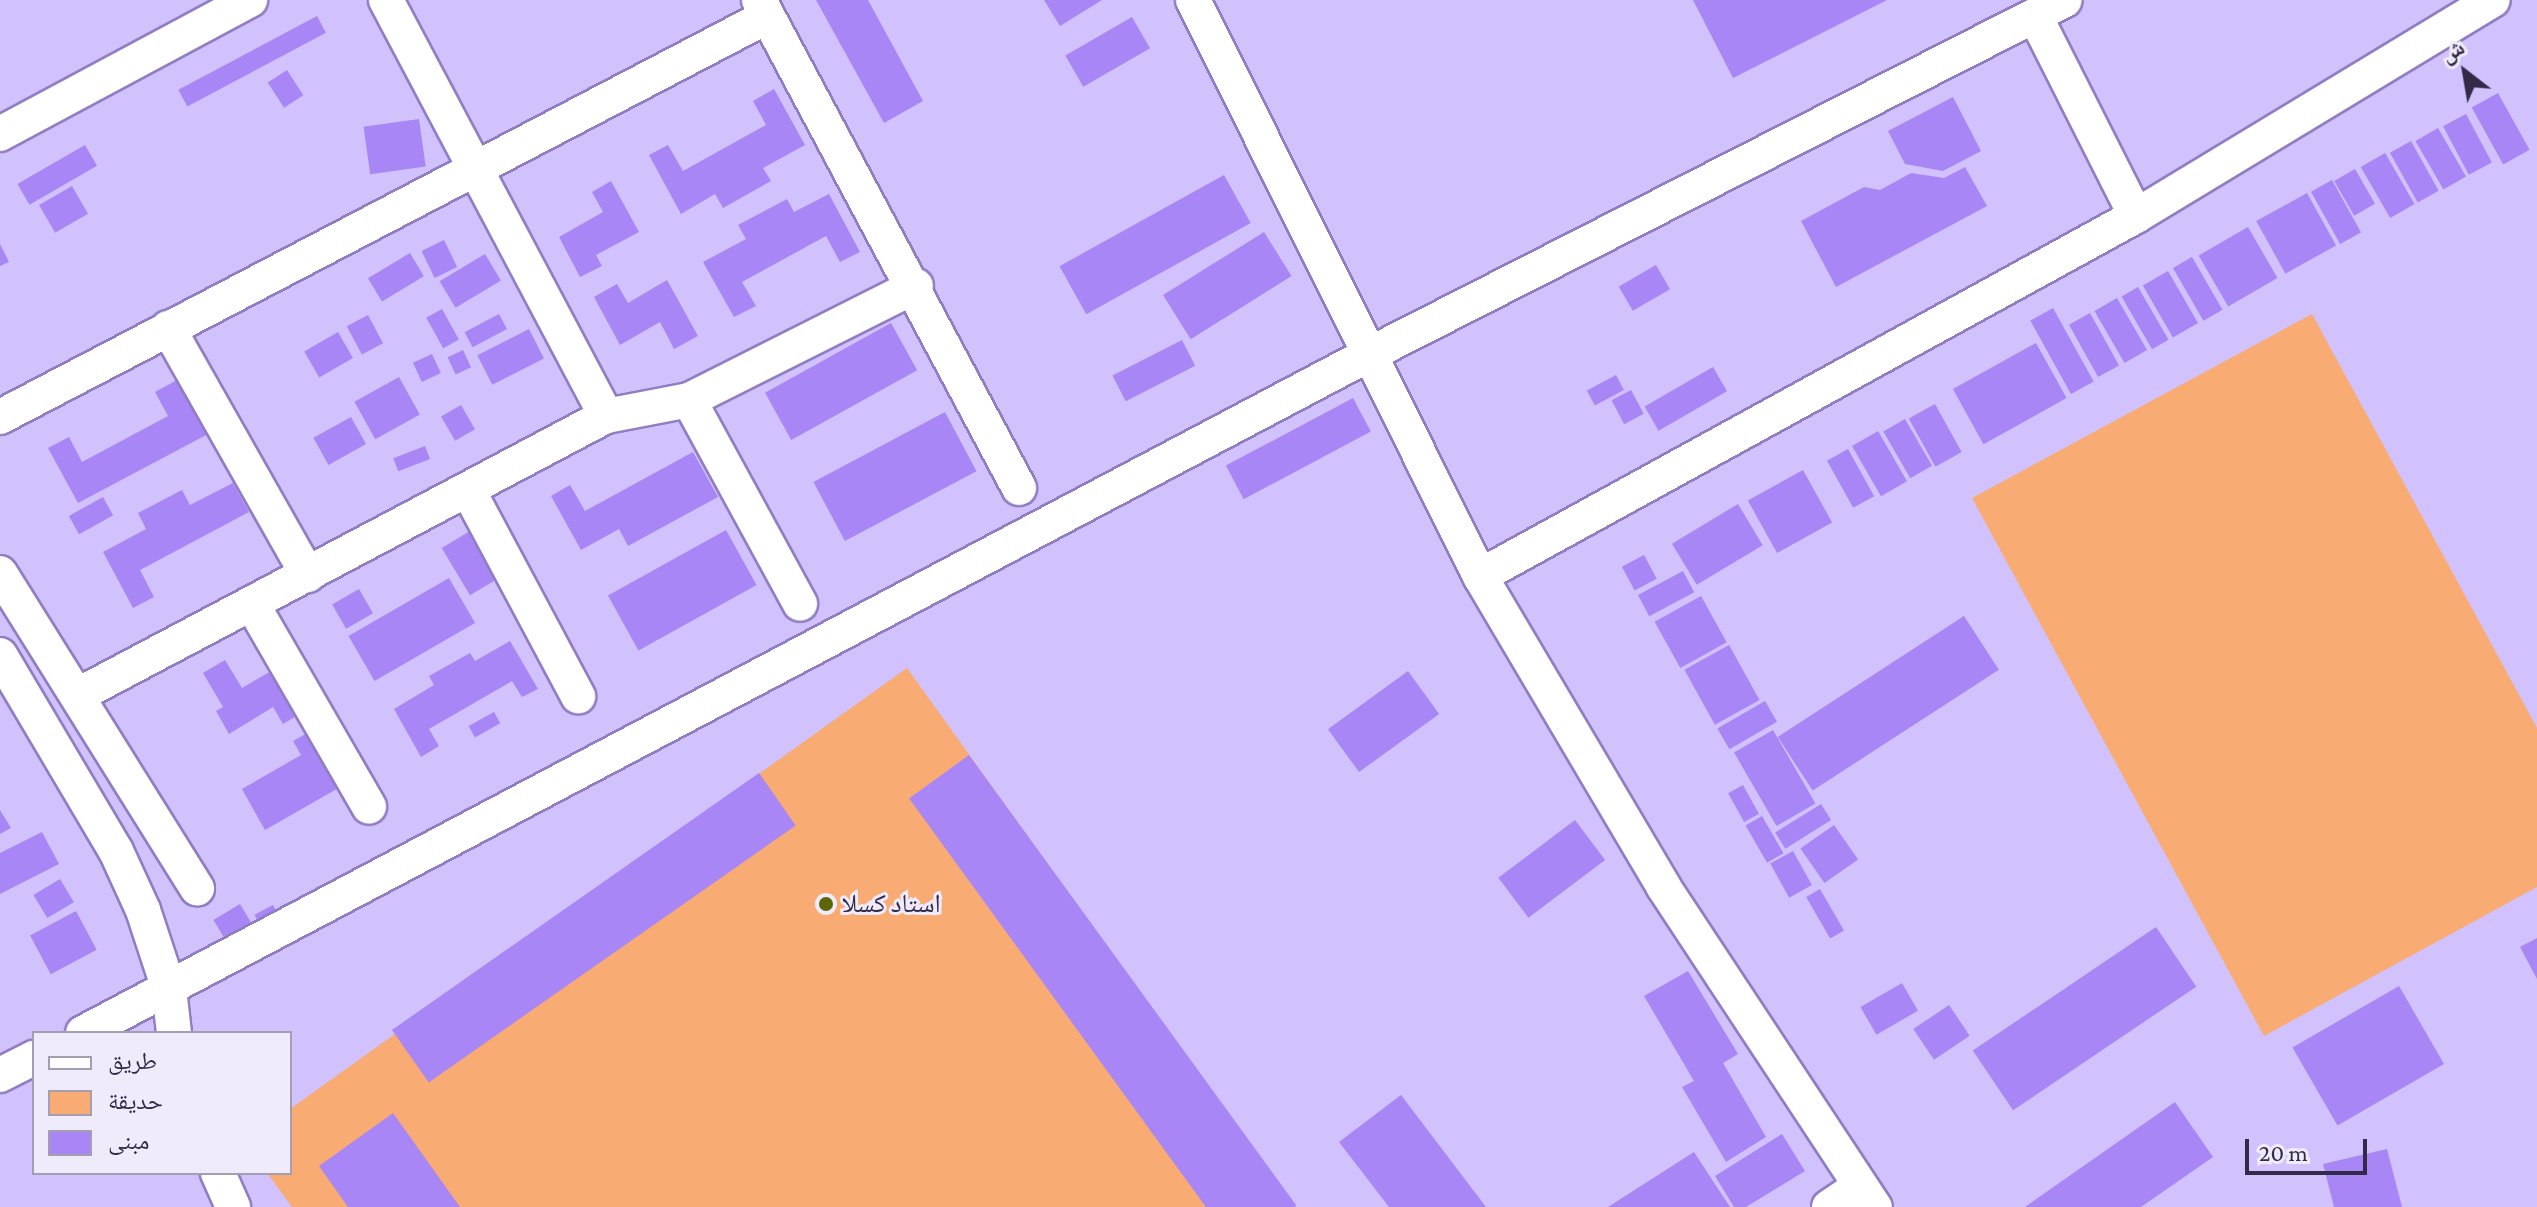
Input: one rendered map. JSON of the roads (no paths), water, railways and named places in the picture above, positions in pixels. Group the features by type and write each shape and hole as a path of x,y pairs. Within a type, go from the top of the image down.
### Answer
{"street":[{"path":"0,134 250,0"},
{"path":"386,0 606,416"},
{"path":"1193,0 1366,356 1480,576 1663,886 1867,1197 1829,1207"},
{"path":"87,1031 1366,356 2065,0"},
{"path":"1480,576 2136,216 2493,0"},
{"path":"0,417 476,169 764,8 916,286 1019,488"},
{"path":"2035,16 2136,216"},
{"path":"80,694 606,416 689,400 916,286"},
{"path":"168,328 308,575"},
{"path":"689,400 800,604"},
{"path":"468,490 578,696"},
{"path":"0,573 80,694 197,888"},
{"path":"252,604 369,807"},
{"path":"3,666 116,851 143,910 169,989 174,1031"},
{"path":"0,1075 32,1059"},
{"path":"219,1175 233,1207"}],"place":[{"name":"استاد كسلا","path":"826,904"}]}
